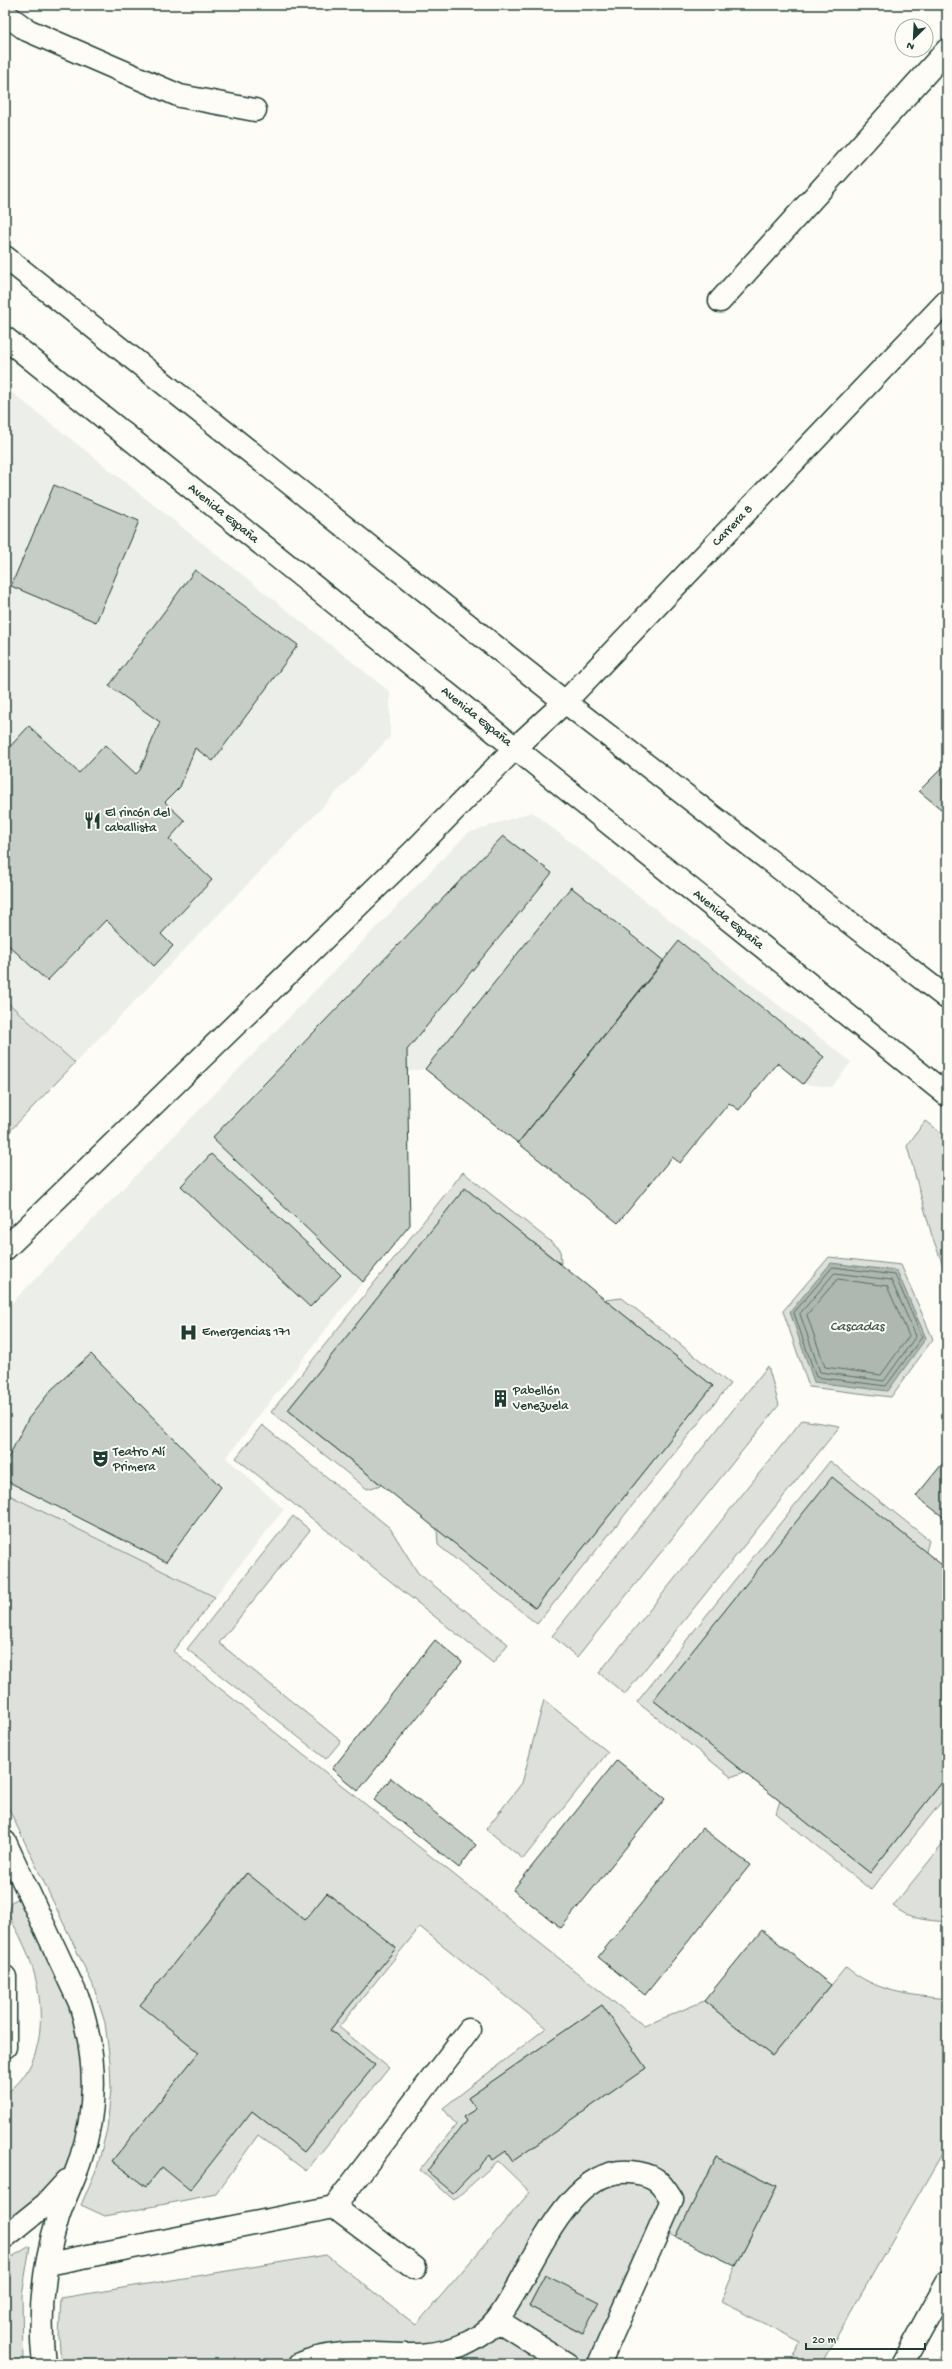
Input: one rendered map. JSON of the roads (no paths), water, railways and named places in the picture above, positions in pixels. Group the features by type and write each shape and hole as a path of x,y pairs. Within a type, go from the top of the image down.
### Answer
{"street":[{"path":"5,14 27,30 180,96 255,110"},
{"path":"720,301 947,50"},
{"path":"5,257 565,702 947,998"},
{"name":"Carrera 8","path":"5,1249 414,851 515,748 565,702 947,301"},
{"name":"Avenida España","path":"5,338 947,1095"},
{"path":"6,1848 71,1980 87,2027 92,2064 93,2101 80,2162 58,2218 48,2264 42,2317 44,2364"},
{"path":"5,1977 7,1998 5,2047"},
{"path":"48,2264 334,2207 469,2030"},
{"path":"5,2237 52,2198 80,2162"},
{"path":"300,2364 336,2354 371,2352 417,2356 460,2347 482,2335 497,2320 551,2228 578,2193 595,2180 617,2171 639,2173 660,2181 672,2200 599,2364"},
{"path":"334,2207 415,2268"},
{"path":"902,2364 947,2282"},
{"path":"497,2320 567,2364"}],"water":[{"name":"Cascadas","path":"831,1263 897,1271 926,1338 888,1391 814,1382 790,1312"}],"place":[{"name":"El rincón del caballista","path":"92,820"},
{"name":"Emergencias 171","path":"189,1332"},
{"name":"Pabellón Venezuela","path":"500,1398"},
{"name":"Teatro Alí Primera","path":"100,1459"}]}
